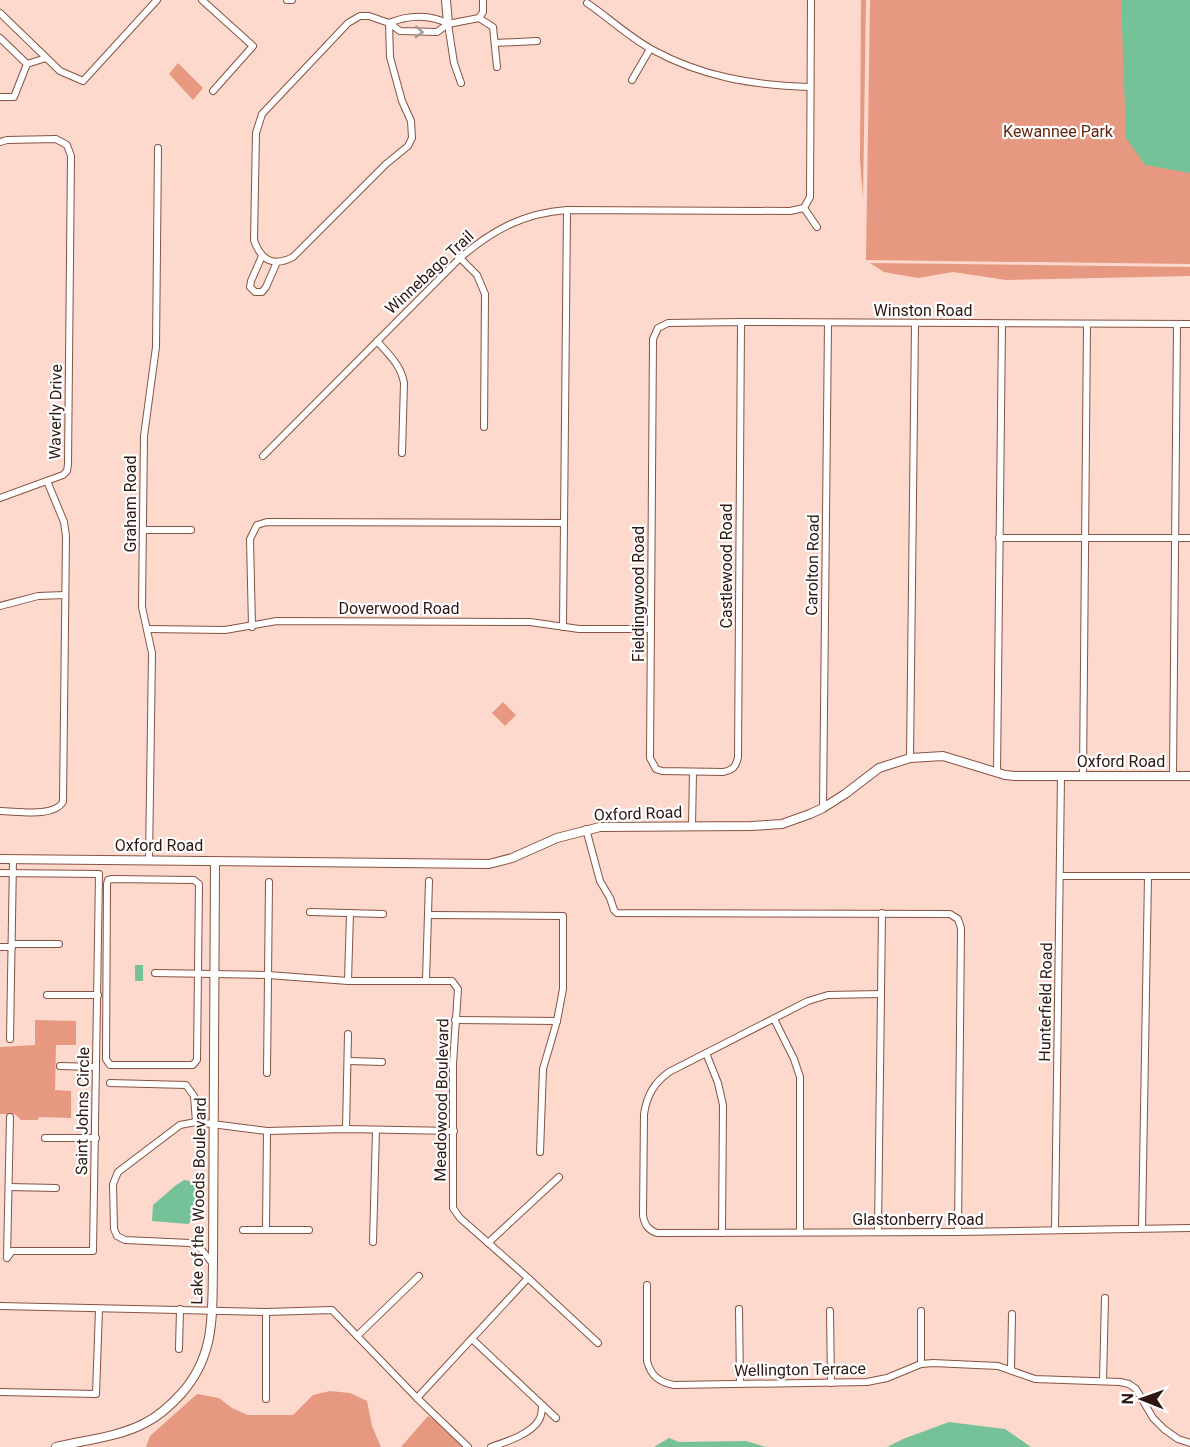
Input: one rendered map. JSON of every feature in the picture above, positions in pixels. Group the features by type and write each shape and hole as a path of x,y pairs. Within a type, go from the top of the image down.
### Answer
{"street":[{"path":"0,13 60,71 83,81 157,0"},
{"path":"202,0 253,46 213,91"},
{"path":"287,0 292,0"},
{"path":"446,0 454,63 461,82"},
{"path":"479,18 483,12 483,0"},
{"path":"811,0 810,197 804,208 817,227"},
{"path":"587,3 651,49 685,65 744,82 810,87"},
{"path":"390,22 388,44 390,57 402,101 411,121 412,138 408,146 386,164 293,257 277,261 262,256 254,240 256,133 262,114 348,23 360,16 369,16 390,22 400,31 437,32 448,24 479,18 493,27 497,67"},
{"path":"390,22 401,18 436,17 448,24"},
{"path":"0,38 27,64"},
{"path":"495,43 537,40"},
{"path":"632,80 651,49"},
{"path":"27,64 46,58"},
{"path":"0,97 14,97 27,64"},
{"name":"Waverly Drive","path":"0,142 56,139 67,145 71,156 68,464 67,471 47,481 64,522 64,793 63,802 59,807 46,812 0,811"},
{"name":"Graham Road","path":"149,860 152,653 142,607 144,436 156,347 158,148"},
{"name":"Winnebago Trail","path":"263,456 460,258 504,226 536,213 567,210 790,211 804,208"},
{"path":"563,627 567,210"},
{"path":"262,256 250,285 255,292 261,292 266,287 277,261"},
{"path":"460,258 477,275 485,294 484,428"},
{"name":"Winston Road","path":"658,327 668,323 741,322 1190,324"},
{"name":"Castlewood Road","path":"693,772 730,771 736,765 738,757 741,322"},
{"name":"Carolton Road","path":"823,807 828,323"},
{"path":"910,758 915,324"},
{"path":"997,772 1002,324"},
{"path":"1083,776 1087,324"},
{"path":"1173,776 1177,324"},
{"name":"Fieldingwood Road","path":"658,327 653,339 651,763 656,769 662,771 693,772"},
{"path":"377,341 398,364 402,373 404,383 402,453"},
{"path":"0,498 47,481"},
{"path":"252,627 250,539 257,525 267,522 564,523"},
{"path":"144,530 191,530"},
{"path":"999,538 1190,538"},
{"path":"0,606 38,596 65,595"},
{"name":"Doverwood Road","path":"147,629 225,630 277,621 343,621 530,622 579,629 651,629"},
{"name":"Oxford Road","path":"0,859 489,864 512,858 557,838 586,829 782,824 796,820 846,794 879,768 910,758 943,756 1015,776 1190,776"},
{"path":"692,826 693,772"},
{"name":"Hunterfield Road","path":"1055,1229 1061,776"},
{"path":"586,829 600,880 617,913 950,914 958,919 961,928 958,1232"},
{"path":"10,1039 13,859"},
{"name":"Saint Johns Circle","path":"4,1258 12,1251 93,1251 99,860"},
{"name":"Lake of the Woods Boulevard","path":"56,1447 144,1424 173,1403 197,1374 207,1347 212,1310 213,1264 215,861"},
{"path":"0,873 99,874"},
{"path":"1060,876 1190,876"},
{"path":"1142,1228 1148,876"},
{"path":"108,880 196,880 199,884 198,973 196,1063 193,1065 110,1065 107,1063 108,880"},
{"path":"426,980 429,881"},
{"path":"267,1073 269,882"},
{"path":"310,912 383,914"},
{"path":"348,981 350,912"},
{"path":"878,1232 882,914"},
{"path":"428,915 563,916 563,989 557,1021 543,1069 540,1152"},
{"path":"0,947 59,944"},
{"name":"Meadowood Boulevard","path":"155,973 268,975 348,981 452,981 458,989 453,1064 453,1208 460,1218 598,1343"},
{"path":"722,1233 723,1106 718,1083 706,1053 808,1001 828,995 881,994"},
{"path":"46,995 98,995"},
{"path":"774,1019 794,1059 800,1077 800,1232"},
{"path":"455,1020 557,1021"},
{"path":"346,1129 348,1034"},
{"name":"Glastonberry Road","path":"706,1053 658,1080 646,1100 644,1216 647,1228 657,1233 958,1232 1190,1228"},
{"path":"349,1061 382,1062"},
{"path":"60,1066 96,1067"},
{"path":"110,1083 186,1085 194,1096 196,1122"},
{"path":"4,1258 9,1185 10,1117"},
{"path":"213,1264 201,1249 190,1243 124,1240 117,1236 114,1229 113,1184 118,1172 180,1125 196,1122 214,1123 267,1131 346,1129 454,1131"},
{"path":"373,1242 376,1130"},
{"path":"266,1229 267,1131"},
{"path":"45,1138 96,1138"},
{"path":"488,1243 559,1177"},
{"path":"0,1183 56,1188"},
{"path":"243,1230 309,1230"},
{"path":"357,1336 419,1276"},
{"path":"417,1398 528,1278"},
{"name":"Wellington Terrace","path":"647,1285 647,1361 654,1377 663,1383 674,1385 867,1382 887,1378 921,1364 998,1366 1035,1379 1129,1384 1136,1389 1153,1418 1164,1429 1178,1439 1190,1443"},
{"path":"1103,1381 1105,1298"},
{"path":"0,1306 266,1312 332,1310 468,1447"},
{"path":"0,1392 96,1394 99,1309"},
{"path":"179,1349 180,1309"},
{"path":"739,1309 740,1384"},
{"path":"830,1311 831,1383"},
{"path":"921,1311 921,1364"},
{"path":"266,1312 266,1399"},
{"path":"1011,1369 1012,1314"},
{"path":"472,1339 556,1418"},
{"path":"491,1447 504,1443 536,1424 541,1418 542,1405"}],"green space":[{"path":"861,0 866,0 863,199 860,160"},
{"name":"Kewannee Park","path":"870,0 1190,0 1190,264 866,260"},
{"path":"178,63 203,88 193,100 169,74"},
{"path":"870,263 1190,267 1190,276 1006,280 953,272 918,278 884,272"},
{"path":"503,702 516,715 505,726 492,713"},
{"path":"35,1020 76,1021 76,1045 56,1045 55,1090 71,1091 71,1118 39,1117 38,1120 21,1120 15,1114 0,1114 0,1047 35,1045"},
{"path":"330,1391 350,1393 367,1401 372,1426 381,1447 146,1447 150,1436 197,1394 219,1398 232,1408 248,1415 293,1415 313,1395"},
{"path":"428,1416 436,1421 463,1447 401,1447"}],"shaded area":[{"path":"1121,0 1190,0 1190,173 1145,165 1126,138"},
{"path":"135,965 143,965 143,981 135,981"},
{"path":"184,1180 195,1182 195,1219 188,1224 152,1221 153,1205"},
{"path":"949,1422 1005,1429 1031,1447 887,1447"},
{"path":"669,1438 679,1442 746,1441 766,1447 654,1447"}]}
